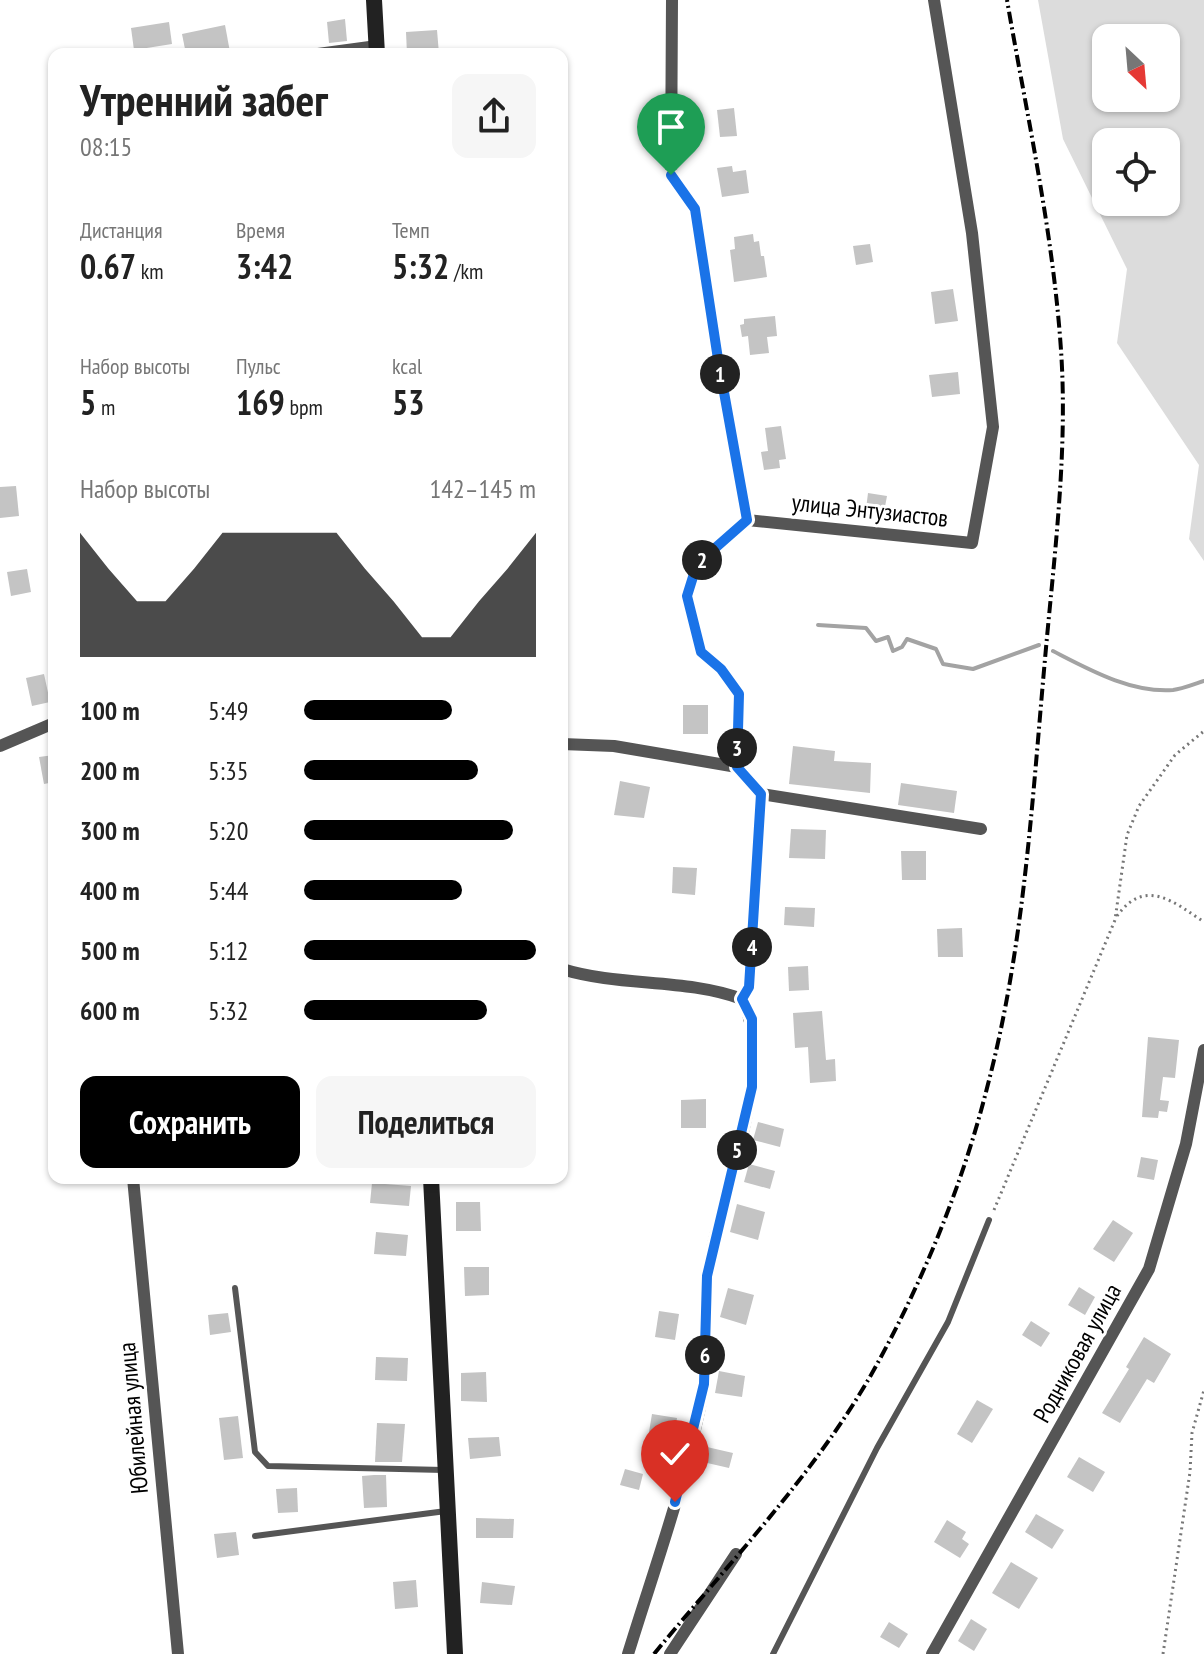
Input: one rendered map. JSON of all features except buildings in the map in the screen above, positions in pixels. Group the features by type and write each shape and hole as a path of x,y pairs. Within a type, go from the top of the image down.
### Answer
{"street":[{"path":"374,0 377,48"},
{"path":"672,0 671,175 695,209 747,520 697,564 687,596 701,652 721,669 739,694 737,767"},
{"name":"улица Энтузиастов","path":"747,520 972,543 993,427 972,233 934,0"},
{"path":"0,746 48,726"},
{"path":"568,744 614,746 737,767 761,794 981,829"},
{"path":"568,971 584,976 720,991 742,999 752,1019 752,1087 707,1276 704,1384 675,1502 628,1654"},
{"name":"Родниковая улица","path":"932,1654 1149,1269 1186,1144 1204,1050"},
{"name":"Юбилейная улица","path":"134,1184 178,1654"},
{"path":"431,1184 455,1654"},
{"path":"670,1654 736,1554"}],"lane":[{"path":"742,999 749,987 761,794"},
{"path":"773,1654 877,1448 948,1322 989,1220"},
{"path":"235,1288 255,1452 268,1466 446,1470"},
{"path":"255,1536 449,1510"}],"path":[{"path":"1115,920 1127,835 1139,806 1175,755 1204,731"},
{"path":"989,1220 1115,920 1124,907 1153,893 1204,922"},
{"path":"1163,1654 1174,1597 1177,1544 1190,1472 1192,1433 1204,1390"}],"shaded area":[{"path":"1038,0 1204,0 1204,561 1189,539 1199,465 1117,343 1127,269 1101,216 1180,216 1180,128 1092,128 1092,198 1063,139"}],"waterway":[{"path":"818,625 866,628 876,641 888,637 893,651 902,647 907,639 936,649 943,664 973,669 1039,645"},
{"path":"1053,651 1111,679 1142,688 1173,690 1204,681"}],"railway":[{"path":"654,1654 796,1484 823,1449 871,1375 907,1307 952,1199 977,1125 1000,1035 1018,929 1031,821 1056,543 1063,427 1061,350 1052,262 1007,0"}],"route":[{"path":"671,175 695,209 747,520 697,564 687,596 701,652 721,669 739,694 737,767 761,794 749,987 742,999 752,1019 752,1087 707,1276 704,1384 675,1502"}]}
